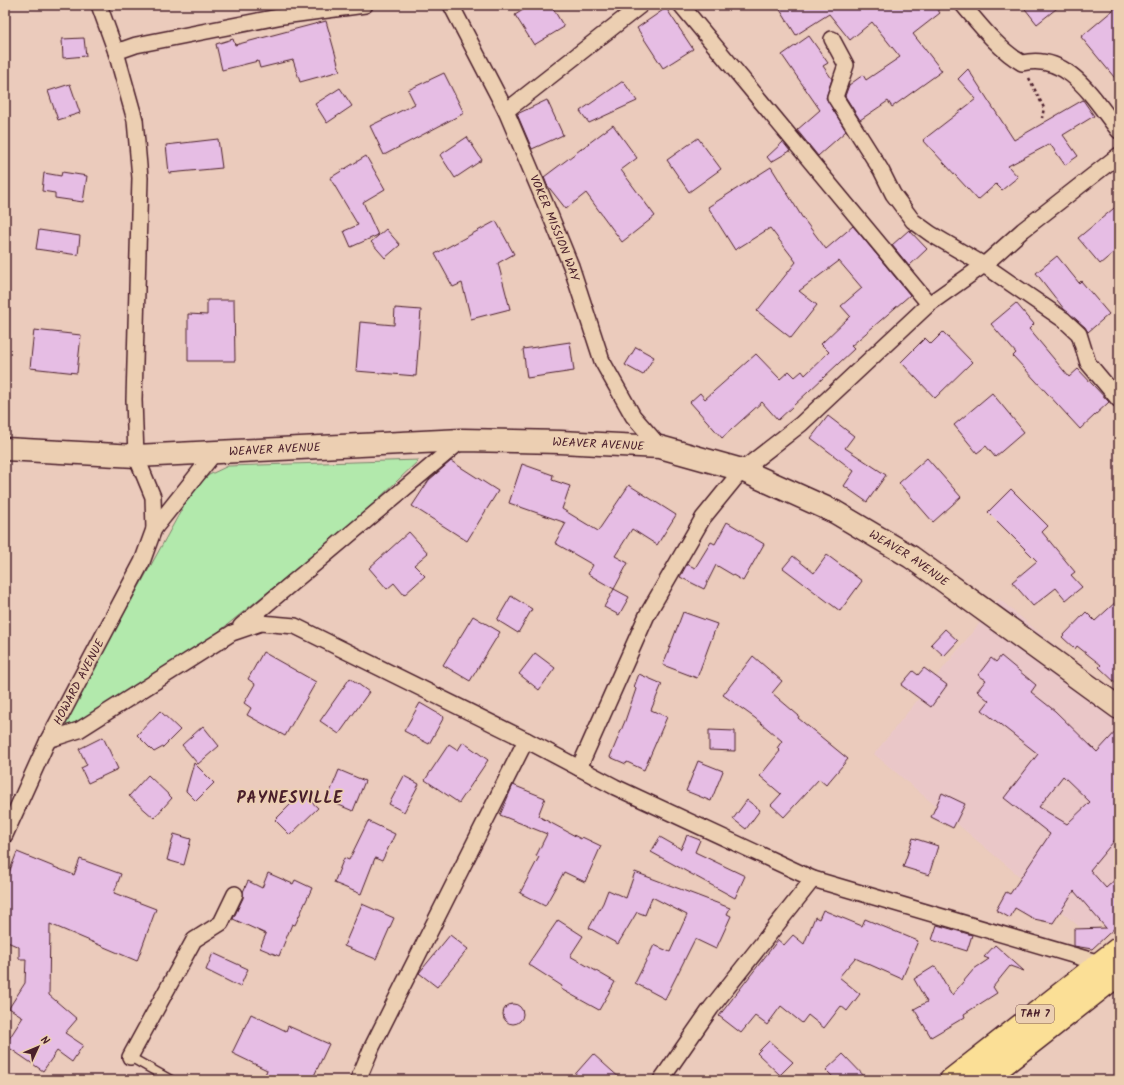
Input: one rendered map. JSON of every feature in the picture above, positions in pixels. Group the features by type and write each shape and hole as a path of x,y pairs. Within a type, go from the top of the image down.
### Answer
{"highway":[{"name":"TAH 7","path":"951,1080 1119,948"},
{"name":"TAH 7","path":"984,1080 1119,974"}],"street":[{"path":"99,5 116,52 135,120 140,178 134,400 136,456"},
{"path":"116,52 136,45 283,16 365,5"},
{"name":"VOKER MISSION WAY","path":"451,5 506,111 571,266 602,361 634,416 660,447"},
{"path":"506,111 641,5"},
{"path":"681,5 929,304"},
{"path":"963,5 986,32 1013,58 1022,63 1032,60 1051,62 1078,78 1119,131"},
{"path":"832,39 846,65 836,97 881,170 893,194 913,221 930,234 984,265 1046,307 1079,334 1088,363 1119,400"},
{"path":"579,768 647,615 703,518 742,470 801,424 929,304 984,265 1023,230 1119,156"},
{"path":"48,740 79,730 232,633 462,440"},
{"name":"WEAVER AVENUE","path":"5,449 136,456 462,440 560,442 660,447 742,470 835,512 911,557 1119,708"},
{"name":"HOWARD AVENUE","path":"5,835 48,740 142,562 154,529 216,452"},
{"name":"HOWARD AVENUE","path":"136,456 153,497 154,529"},
{"path":"232,633 261,623 295,626 526,740 622,790 813,879 1100,963"},
{"path":"358,1080 372,1047 526,740"},
{"path":"661,1080 711,1008 813,879"},
{"path":"130,1057 194,940 221,923 235,894"}],"lane":[{"path":"130,1057 171,1080"}],"path":[{"path":"1022,63 1044,108 1042,118"}],"shaded area":[{"path":"999,599 1119,699 1119,910 1088,934 874,754"}],"green space":[{"path":"419,460 351,525 186,658 81,720 61,728 193,489 209,475 228,466"}],"building":[{"path":"531,5 551,5 564,27 534,45 515,15"},
{"path":"777,5 934,5 940,13 913,34 942,71 892,107 888,101 860,120 845,96 849,85 863,75 866,80 900,57 872,22 850,40 829,14 796,35"},
{"path":"1022,5 1061,5 1037,24"},
{"path":"1119,5 1119,83 1081,37"},
{"path":"666,8 693,49 663,68 637,28"},
{"path":"326,21 340,71 300,82 293,60 260,68 258,61 222,70 216,44 233,39 235,45"},
{"path":"809,36 828,63 823,66 832,79 826,98 846,131 818,156 797,130 820,110 782,55"},
{"path":"84,38 86,56 63,58 62,39"},
{"path":"968,69 1014,140 1083,100 1094,116 1063,135 1078,156 1065,165 1050,144 1008,166 1018,177 1002,190 996,184 978,200 923,140 976,99 958,79"},
{"path":"444,73 464,113 384,155 370,126 415,104 408,90"},
{"path":"623,81 637,101 589,123 580,111"},
{"path":"70,84 80,113 58,120 48,91"},
{"path":"340,88 352,106 327,123 315,104"},
{"path":"547,100 563,135 532,149 517,114"},
{"path":"613,125 637,158 621,170 655,216 622,242 586,193 566,209 547,185 544,177"},
{"path":"467,137 482,160 455,178 440,155"},
{"path":"698,138 721,169 689,192 667,160"},
{"path":"218,139 222,168 169,173 166,145"},
{"path":"783,142 790,151 771,162 767,157"},
{"path":"366,156 385,189 363,202 378,235 351,247 344,231 358,225 330,178"},
{"path":"771,167 802,217 826,249 853,226 910,295 851,346 854,349 778,420 762,402 722,438 690,402 700,393 705,399 756,354 780,379 789,371 795,377 802,371 805,375 829,352 821,344 850,316 841,306 862,288 839,261 799,291 817,305 791,338 757,311 796,262 770,228 735,250 708,207"},
{"path":"62,172 87,176 83,202 55,198 55,193 42,191 44,173 61,176"},
{"path":"1119,204 1119,248 1100,264 1078,238"},
{"path":"496,221 514,254 498,263 510,309 471,319 462,283 453,287 435,254"},
{"path":"386,229 400,245 385,258 371,242"},
{"path":"39,230 80,236 78,255 36,249"},
{"path":"909,230 927,249 909,266 892,245"},
{"path":"1057,256 1079,283 1081,281 1109,314 1088,332 1085,327 1064,309 1036,273"},
{"path":"207,300 234,300 235,361 188,361 188,314 207,315"},
{"path":"1016,303 1034,324 1029,329 1069,377 1078,369 1109,402 1080,429 1013,356 1016,353 991,324"},
{"path":"395,308 421,310 416,376 356,371 360,322 394,325"},
{"path":"34,330 81,335 77,373 30,368"},
{"path":"943,332 972,362 935,398 901,362 925,338 931,344"},
{"path":"570,342 574,371 527,378 523,349"},
{"path":"636,347 654,357 643,375 625,365"},
{"path":"992,393 1024,432 995,457 986,446 977,453 954,425"},
{"path":"828,416 854,436 845,448 886,475 867,502 844,486 854,471 811,438"},
{"path":"927,458 961,497 933,522 899,483"},
{"path":"451,461 498,491 467,541 412,506 429,480"},
{"path":"522,464 553,475 552,480 570,486 562,509 598,531 629,485 676,515 657,545 632,529 615,556 628,563 614,589 588,574 593,565 555,543 566,523 509,503"},
{"path":"1011,489 1048,526 1042,532 1075,572 1071,575 1082,587 1066,600 1056,588 1033,606 1012,582 1037,561 988,512"},
{"path":"727,522 764,544 743,581 716,565 704,589 680,577 687,564 695,568 711,542 715,544"},
{"path":"409,532 428,553 414,565 425,576 404,595 394,583 387,589 369,568"},
{"path":"827,555 862,581 840,611 783,568 793,556 814,573"},
{"path":"614,589 629,597 619,615 604,607"},
{"path":"511,596 532,609 518,633 497,620"},
{"path":"1119,599 1119,686 1099,667 1101,665 1077,646 1075,649 1062,637 1086,612 1095,621"},
{"path":"683,612 717,624 697,678 663,665"},
{"path":"473,616 500,632 470,681 443,665"},
{"path":"945,629 958,641 944,656 931,644"},
{"path":"263,652 316,682 285,736 247,715 251,708 244,703 255,684 248,679"},
{"path":"535,653 555,668 539,690 519,674"},
{"path":"753,656 782,681 772,693 799,716 798,718 848,759 826,785 819,779 784,817 771,805 781,794 760,776 780,751 777,748 782,741 755,718 723,695"},
{"path":"1001,656 1036,685 1031,692 1055,711 1097,752 1119,728 1119,835 1090,870 1106,888 1119,876 1119,924 1092,949 1074,946 1074,929 1106,928 1074,891 1053,923 1034,919 1015,908 1010,918 996,910 1006,892 1010,894 1050,834 1004,798 1038,754 982,710 989,701 977,691 986,680 978,675 991,658 996,662","holes":["1063,776 1090,802 1067,824 1039,807"]},
{"path":"924,668 947,685 931,707 901,685 913,671 918,675"},
{"path":"639,674 662,684 651,710 667,717 644,770 627,762 626,764 610,757 625,721 636,689 634,687"},
{"path":"350,678 369,692 339,734 320,721"},
{"path":"420,703 444,717 429,744 404,731"},
{"path":"160,711 180,730 163,747 154,752 137,735"},
{"path":"203,726 219,746 198,764 182,745"},
{"path":"709,730 735,731 735,751 709,750"},
{"path":"103,737 118,769 88,783 81,768 87,765 79,749"},
{"path":"463,742 488,760 459,803 425,780 449,744 458,750"},
{"path":"698,761 723,771 711,801 686,791"},
{"path":"194,763 214,783 196,801 186,791"},
{"path":"339,770 365,781 353,811 327,800"},
{"path":"148,775 172,798 154,818 129,796"},
{"path":"404,776 419,784 404,812 389,804"},
{"path":"513,785 545,798 538,816 581,839 582,837 601,846 585,882 564,872 545,906 520,893 539,857 536,856 547,834 500,815"},
{"path":"302,793 318,808 290,835 275,820"},
{"path":"942,793 965,804 953,828 931,817"},
{"path":"747,800 760,810 746,829 733,819"},
{"path":"368,821 395,834 382,861 375,858 361,894 334,883 344,858 349,860"},
{"path":"174,834 191,839 184,865 167,860"},
{"path":"687,835 700,840 695,852 745,876 735,898 651,852 660,837 681,849"},
{"path":"913,838 938,846 929,875 903,867"},
{"path":"17,852 74,875 80,859 121,874 114,893 156,909 137,961 50,924 49,995 77,1019 65,1033 83,1045 72,1062 57,1051 43,1071 5,1045 23,1017 9,1008 25,983 26,959 19,959 19,947 5,941 5,883"},
{"path":"635,872 730,908 727,914 731,916 716,949 695,939 665,999 635,983 654,945 670,952 687,915 652,897 645,915 637,912 618,944 589,928 603,903 608,890 626,898"},
{"path":"268,873 293,884 295,880 312,888 295,925 292,924 279,956 260,948 266,934 233,919 243,898 243,892 248,881 262,888"},
{"path":"362,904 394,918 376,959 344,946"},
{"path":"823,910 862,926 865,919 918,941 902,979 855,958 839,977 860,994 847,1011 841,1006 824,1028 808,1015 802,1023 781,1006 767,1025 755,1016 741,1033 719,1016 778,940 784,945 793,935 804,944 815,917 819,919"},
{"path":"558,920 583,936 570,956 615,982 599,1010 561,989 562,986 528,964"},
{"path":"937,925 972,935 967,951 932,940"},
{"path":"450,935 468,949 437,987 419,973"},
{"path":"995,945 1024,971 1010,966 993,987 997,993 964,1014 965,1017 931,1037 914,1009 927,1002 914,979 935,966 952,995 974,969 989,959 984,957"},
{"path":"213,953 248,969 240,987 206,970"},
{"path":"513,1004 520,1007 523,1014 520,1021 513,1024 506,1021 503,1014 506,1007"},
{"path":"251,1014 286,1031 288,1026 329,1044 312,1080 263,1080 267,1070 232,1053"},
{"path":"769,1041 793,1062 780,1075 757,1053"},
{"path":"593,1054 622,1080 570,1080"},
{"path":"843,1054 868,1080 836,1080 826,1070"}],"district":[{"name":"PAYNESVILLE","path":"290,798"}]}
